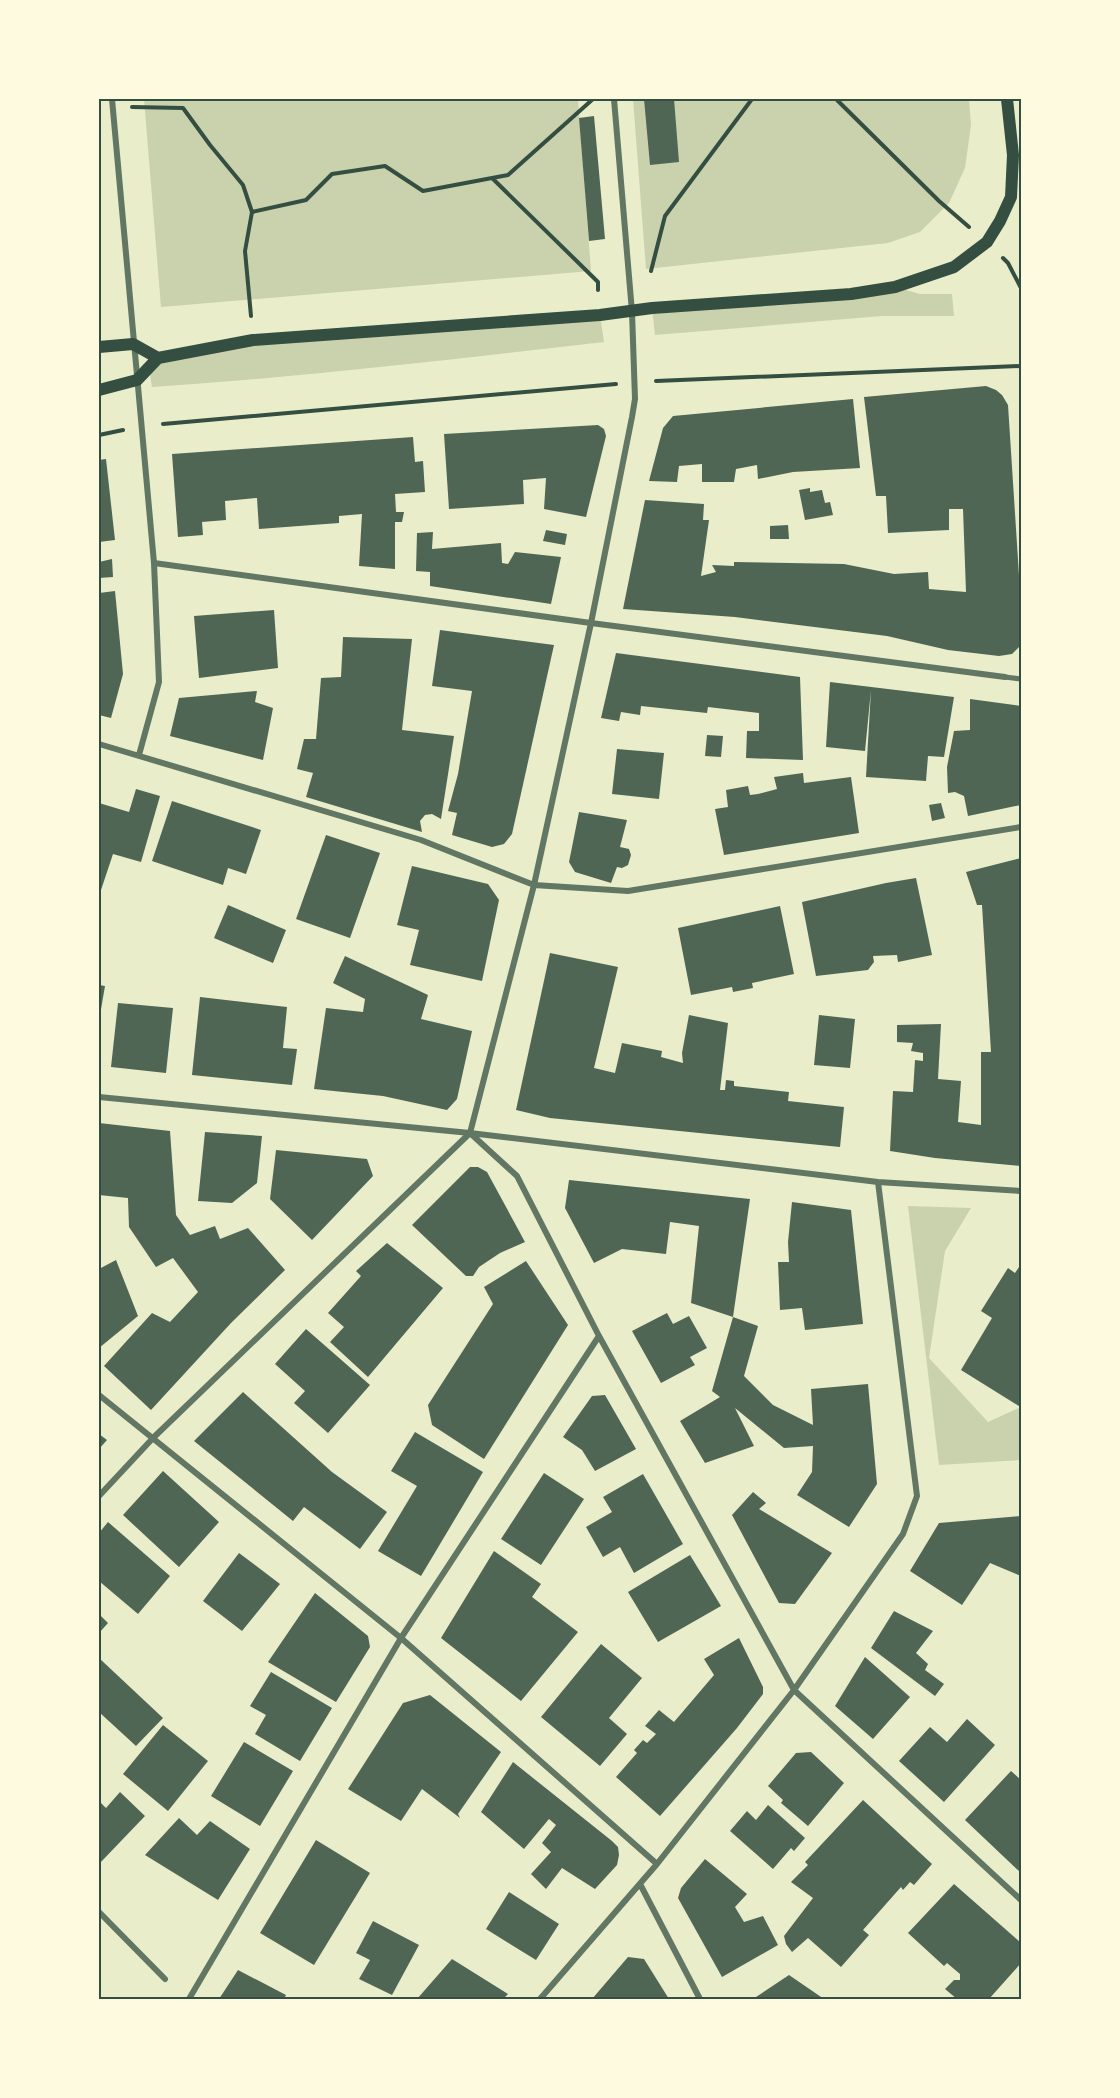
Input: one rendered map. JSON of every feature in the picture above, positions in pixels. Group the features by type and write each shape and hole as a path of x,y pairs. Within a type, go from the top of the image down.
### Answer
{"main road":[{"path":"99,390 138,380 158,358 253,340 600,315 652,308 851,294 894,287 954,267 987,242 1000,221 1011,197 1013,155 1007,99"},
{"path":"99,347 133,344 158,358"}],"street":[{"path":"112,99 154,563 159,682 139,755"},
{"path":"99,1496 153,1438 470,1133 534,885 591,623 632,417 634,382 632,312 614,99"},
{"path":"154,563 1021,679"},
{"path":"99,744 421,840 534,885 628,891 1021,827"},
{"path":"99,1097 470,1133 878,1182 1021,1191"},
{"path":"470,1133 517,1176 599,1336 794,1690 1021,1900"},
{"path":"540,1999 657,1864 794,1690 903,1534 917,1496 878,1182"},
{"path":"189,1999 401,1638 599,1336"},
{"path":"99,1395 401,1638 657,1864"},
{"path":"640,1884 700,1999"},
{"path":"99,1912 165,1979"}],"path":[{"path":"252,212 306,200 332,174 386,166 423,191 508,175 593,99"},
{"path":"652,308 651,274 665,216 752,99"},
{"path":"836,99 939,201 1008,263 1021,288"},
{"path":"113,107 183,108 243,184 252,212 245,251 253,340"},
{"path":"492,178 598,282 600,315"},
{"path":"99,435 141,426 634,382 1021,366"}],"green space":[{"path":"144,99 578,99 591,271 161,307"},
{"path":"633,99 969,99 971,125 965,168 949,203 920,232 888,243 646,269"},
{"path":"895,287 920,294 952,294 954,316 882,316 655,335 652,308"},
{"path":"600,315 604,342 322,373 152,387 149,368 158,358 253,340"},
{"path":"908,1206 971,1208 945,1251 929,1358 988,1422 1021,1407 1021,1460 939,1465"}],"building":[{"path":"644,99 674,99 679,162 650,165"},
{"path":"594,116 605,239 589,241 579,118"},
{"path":"986,386 1002,395 1008,405 1021,606 1021,645 1012,654 999,656 948,650 887,636 735,617 623,609 645,500 704,504 703,520 709,520 701,576 716,572 712,565 734,566 734,562 844,564 894,574 928,572 929,589 966,592 963,509 949,509 949,530 888,533 886,496 876,496 864,397"},
{"path":"853,399 860,468 793,472 758,479 757,465 736,469 734,482 702,482 702,464 679,466 677,482 649,481 663,428 673,416"},
{"path":"598,425 604,429 606,436 586,517 544,509 546,478 523,480 524,504 449,509 444,434"},
{"path":"413,437 415,462 423,461 425,492 395,494 396,512 404,512 402,522 395,522 395,569 359,566 362,514 339,516 339,523 259,529 257,498 225,501 226,520 202,522 203,535 178,537 172,454"},
{"path":"106,459 115,540 99,542 99,460"},
{"path":"810,488 810,492 822,490 825,503 830,502 833,515 805,520 799,490"},
{"path":"788,525 789,539 770,539 770,526"},
{"path":"546,530 567,534 565,545 543,541"},
{"path":"433,532 432,549 501,543 502,563 508,564 515,552 561,557 551,604 430,586 430,572 416,571 417,533"},
{"path":"112,559 113,577 99,578 99,562"},
{"path":"115,591 123,674 111,718 99,715 99,593"},
{"path":"274,610 278,668 199,678 194,616"},
{"path":"440,630 554,645 512,834 504,844 492,847 452,835 457,813 448,811 458,774 472,691 432,686"},
{"path":"343,637 412,639 402,730 454,736 441,819 432,814 425,815 420,821 422,832 306,797 313,773 297,769 304,739 316,739 321,678 341,677"},
{"path":"616,653 800,677 803,760 746,758 747,731 759,731 759,713 708,707 707,713 641,706 640,715 621,712 619,721 601,718"},
{"path":"830,682 954,697 944,757 928,756 926,781 866,777 871,690 865,751 826,747"},
{"path":"257,691 255,702 273,708 263,760 170,736 179,698"},
{"path":"970,699 1021,706 1021,805 968,816 964,796 955,792 948,793 947,767 954,731 970,730"},
{"path":"707,735 723,736 721,757 705,756"},
{"path":"617,749 664,753 659,799 612,794"},
{"path":"803,773 804,783 851,777 859,833 724,855 715,809 728,807 726,790 748,786 750,795 758,794 777,789 774,777"},
{"path":"136,789 160,796 141,862 113,854 99,896 99,803 129,812"},
{"path":"172,801 261,830 246,874 228,868 223,885 152,861"},
{"path":"941,803 945,818 932,821 929,805"},
{"path":"579,812 627,820 620,847 629,849 631,855 628,865 622,868 617,867 611,883 575,872 569,862"},
{"path":"326,835 380,853 350,938 296,919"},
{"path":"1021,858 1021,1166 935,1158 890,1151 893,1091 913,1092 915,1060 923,1061 923,1053 911,1051 913,1043 897,1042 897,1025 941,1024 938,1079 961,1081 958,1122 981,1125 981,1052 991,1052 982,905 977,905 966,872"},
{"path":"412,866 488,884 499,900 482,981 410,965 419,930 397,925"},
{"path":"916,878 932,955 898,962 897,955 873,956 874,962 868,970 816,976 802,902"},
{"path":"228,905 286,930 273,963 214,938"},
{"path":"780,906 794,974 752,983 753,988 733,992 732,987 691,995 678,928"},
{"path":"550,953 618,967 594,1068 615,1073 622,1043 662,1051 661,1057 683,1063 682,1053 689,1015 728,1023 720,1090 725,1090 726,1080 734,1081 734,1086 789,1092 788,1101 844,1107 840,1147 550,1118 516,1110"},
{"path":"345,956 428,995 421,1019 472,1031 457,1099 447,1110 383,1096 314,1089 326,1008 363,1012 365,999 333,983"},
{"path":"99,985 105,986 100,1015 99,1015"},
{"path":"200,997 287,1007 283,1048 297,1049 292,1085 192,1075"},
{"path":"118,1003 173,1008 166,1073 111,1067"},
{"path":"819,1015 855,1019 850,1068 814,1065"},
{"path":"99,1123 170,1131 176,1215 190,1235 215,1226 220,1239 248,1228 285,1270 231,1323 151,1410 104,1366 152,1313 170,1322 198,1292 173,1258 156,1267 129,1227 128,1198 99,1195"},
{"path":"205,1132 262,1136 257,1183 232,1203 198,1201"},
{"path":"276,1150 367,1159 373,1176 312,1240 270,1199"},
{"path":"470,1167 478,1167 487,1172 525,1242 500,1253 479,1267 473,1276 466,1276 412,1225"},
{"path":"569,1180 750,1199 733,1317 691,1303 699,1226 670,1222 666,1254 622,1249 594,1263 565,1208"},
{"path":"792,1202 851,1210 863,1324 805,1330 802,1308 780,1310 778,1262 789,1262 788,1242"},
{"path":"387,1243 443,1288 368,1377 330,1342 344,1327 328,1313 361,1276 356,1271"},
{"path":"116,1260 138,1316 99,1348 99,1269"},
{"path":"526,1261 568,1325 484,1459 432,1425 428,1405 493,1304 484,1287"},
{"path":"1021,1264 1021,1403 1019,1406 961,1370 992,1318 981,1311 1008,1268 1015,1273"},
{"path":"667,1313 673,1324 689,1316 707,1348 690,1357 695,1365 661,1383 632,1331"},
{"path":"733,1317 758,1326 744,1376 773,1405 813,1425 811,1389 868,1384 877,1484 849,1527 797,1495 812,1472 813,1446 784,1448 735,1408 754,1446 705,1463 680,1421 720,1397 712,1391"},
{"path":"306,1329 370,1385 328,1433 294,1403 305,1391 275,1364"},
{"path":"243,1392 332,1472 387,1512 360,1549 304,1507 293,1521 194,1441"},
{"path":"605,1395 636,1449 595,1471 582,1450 563,1437 592,1396"},
{"path":"415,1432 483,1472 421,1576 378,1551 417,1486 391,1471"},
{"path":"99,1434 107,1440 99,1449"},
{"path":"163,1471 219,1522 179,1567 123,1515"},
{"path":"544,1473 584,1499 541,1565 501,1539"},
{"path":"643,1474 683,1544 634,1573 620,1547 603,1557 586,1527 612,1512 603,1497"},
{"path":"753,1492 766,1503 759,1509 832,1553 795,1604 779,1603 732,1515"},
{"path":"1021,1516 1021,1576 990,1563 962,1605 910,1571 939,1523"},
{"path":"108,1522 170,1576 138,1614 99,1581 99,1533"},
{"path":"494,1551 541,1584 532,1597 578,1632 521,1701 441,1638"},
{"path":"239,1553 280,1584 242,1631 203,1601"},
{"path":"690,1555 721,1606 658,1642 628,1592"},
{"path":"315,1593 368,1636 370,1647 336,1702 268,1662"},
{"path":"894,1611 933,1631 916,1653 928,1664 925,1670 944,1684 935,1696 871,1648"},
{"path":"99,1614 108,1623 99,1633"},
{"path":"739,1638 763,1687 763,1694 737,1728 660,1816 616,1777 637,1753 634,1750 643,1740 647,1743 656,1734 645,1726 659,1710 674,1722 714,1675 704,1659"},
{"path":"601,1644 642,1678 609,1718 627,1734 600,1766 541,1717"},
{"path":"865,1657 910,1697 873,1739 835,1706"},
{"path":"99,1658 163,1718 136,1746 99,1712"},
{"path":"271,1672 332,1708 300,1761 255,1734 266,1715 250,1706"},
{"path":"430,1695 501,1752 458,1814 460,1818 422,1789 401,1821 348,1789 403,1703"},
{"path":"967,1719 995,1745 944,1802 899,1761 930,1727 947,1742"},
{"path":"163,1725 208,1761 168,1811 123,1774"},
{"path":"244,1742 293,1771 260,1826 211,1796"},
{"path":"811,1752 844,1783 808,1826 781,1803 783,1800 768,1786 796,1753"},
{"path":"513,1762 618,1847 617,1865 595,1889 562,1868 546,1889 531,1874 551,1852 542,1843 556,1825 549,1819 524,1849 481,1812"},
{"path":"1011,1771 1021,1780 1021,1873 965,1820"},
{"path":"120,1792 145,1816 99,1864 99,1801 106,1808"},
{"path":"863,1800 932,1864 914,1885 910,1882 903,1890 901,1887 863,1930 869,1935 841,1967 808,1938 792,1952 786,1944 784,1936 813,1898 791,1882 808,1865 805,1862"},
{"path":"768,1805 805,1838 794,1851 791,1848 773,1869 730,1831 747,1811 756,1820"},
{"path":"179,1818 197,1835 210,1821 250,1849 218,1900 145,1855"},
{"path":"316,1840 370,1873 314,1965 260,1933"},
{"path":"705,1859 747,1894 735,1907 744,1922 763,1916 778,1945 722,1977 678,1898 681,1888"},
{"path":"954,1884 1021,1943 1021,1963 989,1999 957,1999 945,1989 954,1980 960,1980 960,1974 947,1963 944,1966 908,1933"},
{"path":"509,1892 559,1924 536,1960 486,1929"},
{"path":"373,1921 419,1945 392,1995 359,1979 370,1960 356,1953"},
{"path":"628,1957 644,1959 669,1999 592,1999"},
{"path":"452,1959 508,1994 503,1999 417,1999"},
{"path":"238,1970 286,1995 284,1999 219,1999"},
{"path":"789,1975 824,1999 753,1999"}]}
